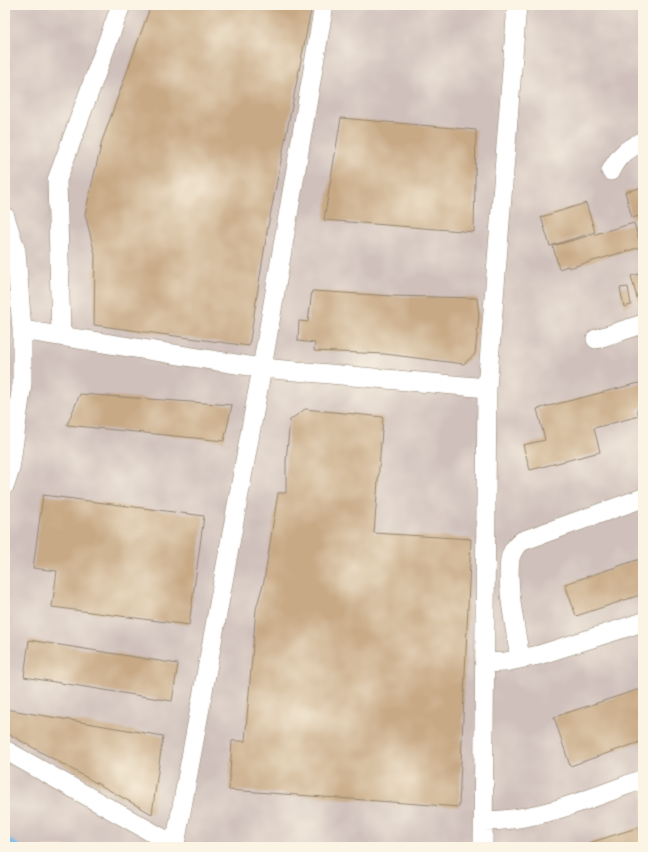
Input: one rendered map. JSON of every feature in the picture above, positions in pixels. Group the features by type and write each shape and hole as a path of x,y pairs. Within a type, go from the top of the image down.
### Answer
{"street":[{"path":"61,336 57,180 121,5"},
{"path":"5,750 176,846 262,368 324,5"},
{"path":"483,847 487,388 517,5"},
{"path":"611,171 616,161 626,150 643,141"},
{"path":"5,217 16,251 22,330 22,384 10,469 5,485"},
{"path":"596,339 643,324"},
{"path":"22,330 262,368 487,388"},
{"path":"520,659 510,586 510,559 516,546 522,541 643,498"},
{"path":"485,663 505,662 539,655 643,622"},
{"path":"484,821 503,821 565,808 643,779"}],"shaded area":[{"path":"5,5 643,5 643,847 5,847"}],"building":[{"path":"151,5 312,5 268,226 249,346 94,325 95,254 85,214 102,141"},
{"path":"341,118 476,130 474,232 324,220"},
{"path":"643,187 643,215 632,218 625,192"},
{"path":"586,203 595,232 550,246 541,217"},
{"path":"634,223 641,247 569,268 568,266 559,269 553,246"},
{"path":"643,273 643,304 639,305 631,276"},
{"path":"628,287 631,305 624,307 620,288"},
{"path":"312,291 392,296 477,298 479,316 475,354 464,364 385,354 314,351 315,343 298,341 299,321 308,322"},
{"path":"643,382 643,407 637,409 639,416 594,428 600,452 530,470 523,445 545,440 537,409"},
{"path":"80,394 232,405 224,441 67,425"},
{"path":"305,409 383,417 374,533 471,539 459,807 229,790 232,741 245,741 256,609 264,581 278,493 286,493 286,461 290,420"},
{"path":"43,495 204,516 189,625 52,607 57,571 33,568"},
{"path":"643,558 643,594 576,616 565,584"},
{"path":"29,640 178,664 172,701 24,677"},
{"path":"643,688 643,741 570,766 554,717"},
{"path":"5,709 163,736 152,814 5,732"},
{"path":"643,826 643,847 591,847 589,843"}],"waterway":[{"path":"5,839 19,847"}]}
